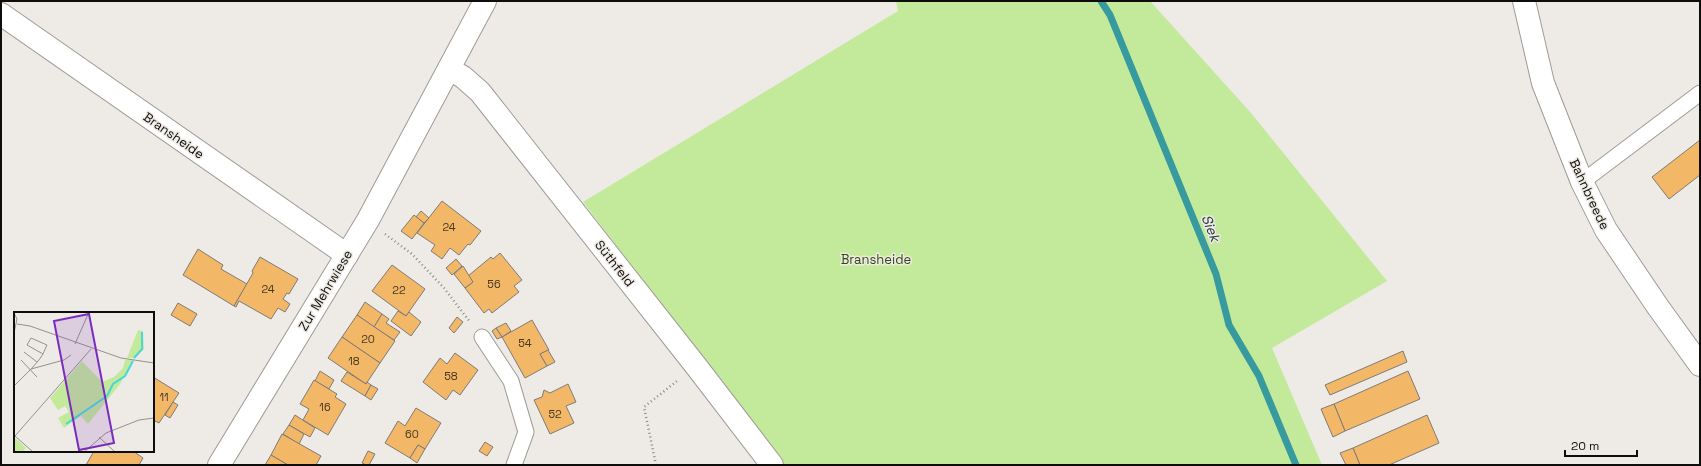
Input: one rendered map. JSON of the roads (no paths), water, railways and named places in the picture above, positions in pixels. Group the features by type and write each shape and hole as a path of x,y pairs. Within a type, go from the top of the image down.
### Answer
{"street":[{"path":"449,69 485,1"},
{"name":"Bahnbreede","path":"1524,1 1543,83 1582,182 1606,230 1658,308 1700,365"},
{"name":"Bransheide","path":"1,14 346,256"},
{"name":"Zur Mehrwiese","path":"219,465 368,220 449,69"},
{"name":"Süthfeld","path":"449,69 463,77 480,92 772,465"}],"lane":[{"path":"1582,182 1700,93"},
{"path":"482,337 511,382 526,432 514,465"}],"waterway":[{"name":"Siek","path":"1101,1 1110,15 1216,274 1229,325 1259,376 1296,465"}]}
